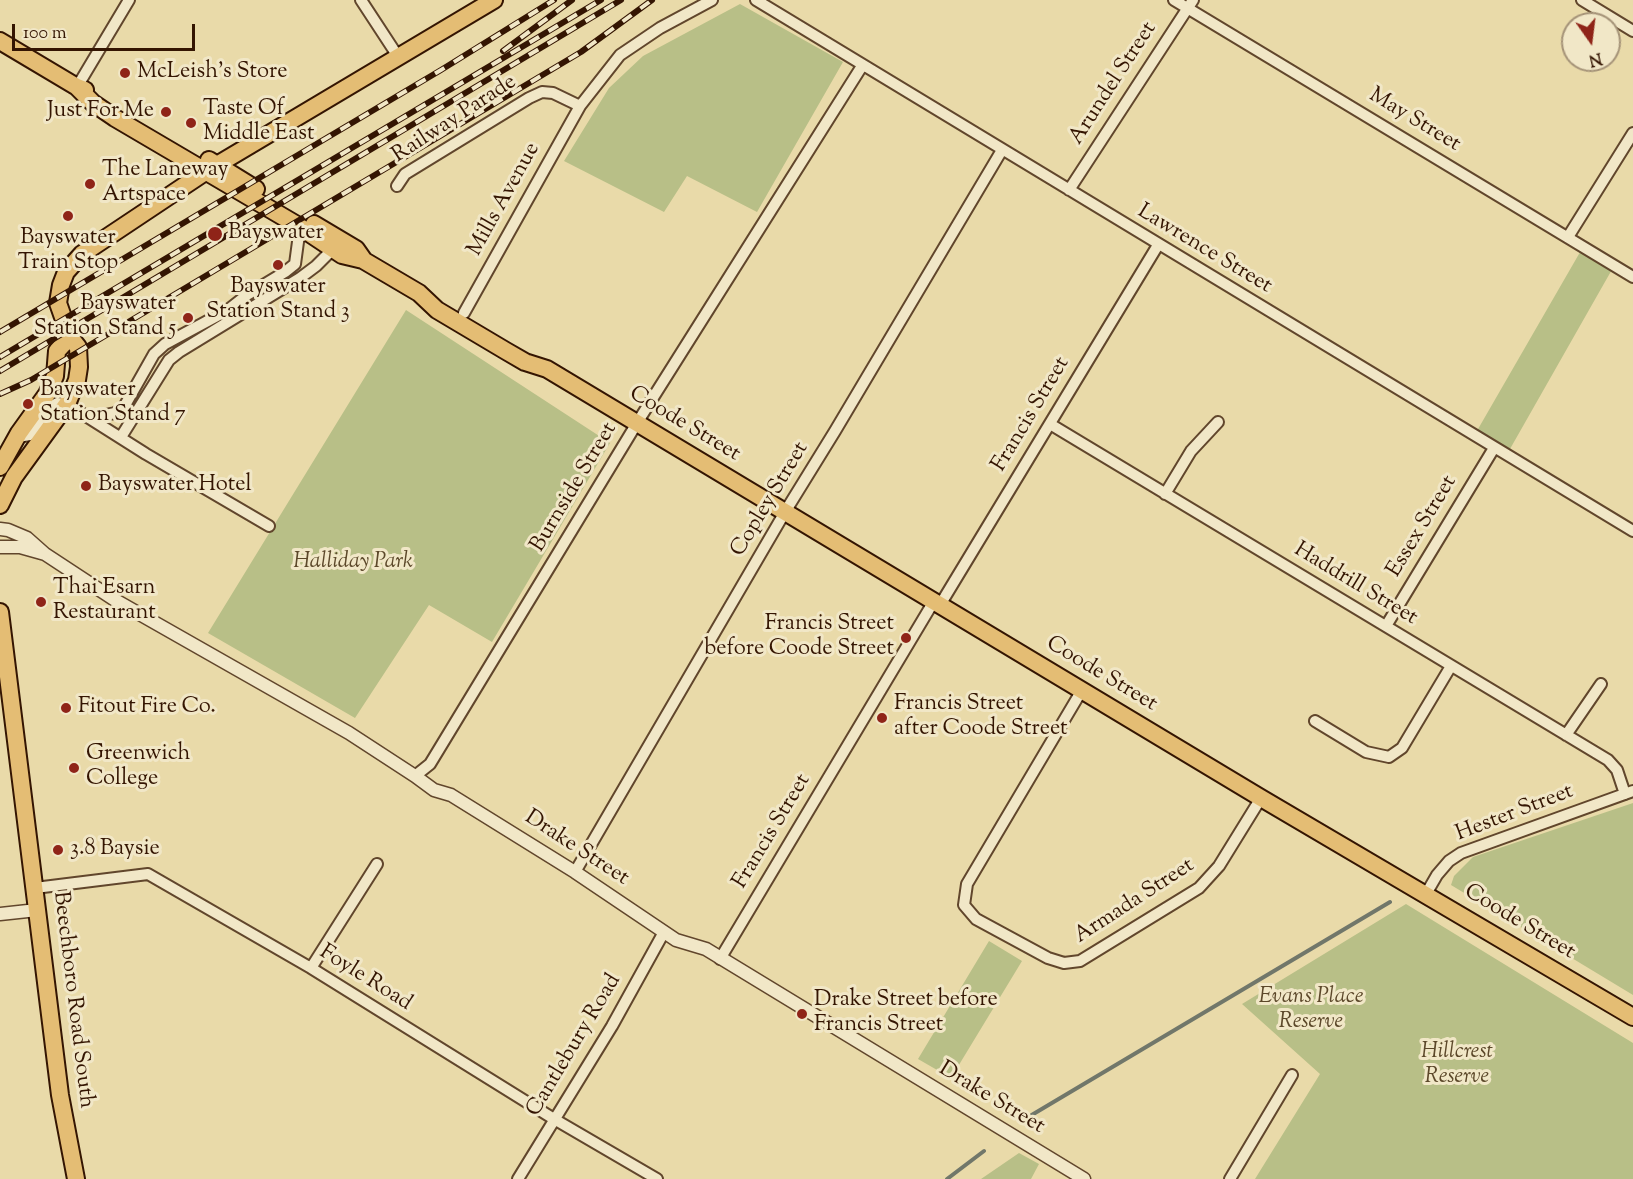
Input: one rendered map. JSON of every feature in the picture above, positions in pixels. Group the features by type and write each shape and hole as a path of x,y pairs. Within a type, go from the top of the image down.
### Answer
{"main road":[{"path":"1,501 14,477 67,404 77,380 78,347 70,337 58,303 61,285 82,254 211,168 494,0"},
{"path":"0,41 77,87 93,104 211,168"},
{"name":"Coode Street","path":"77,87 98,94 189,148 211,168 342,255 363,260 419,293 437,310 506,351 525,362 547,369"},
{"name":"Coode Street","path":"211,168 356,249 363,260"},
{"name":"Coode Street","path":"419,293 443,300 530,353 547,369 937,604 1633,1017"},
{"path":"0,467 17,437 47,394 55,376 57,351 70,337"},
{"name":"Beechboro Road South","path":"0,612 5,693 35,888 60,1095 76,1179"}],"street":[{"path":"77,87 129,0"},
{"path":"361,0 399,58"},
{"path":"580,106 620,55 660,28 712,0"},
{"name":"Lawrence Street","path":"756,0 861,66 1633,531"},
{"name":"May Street","path":"1174,0 1190,4 1633,277"},
{"path":"1582,0 1633,31"},
{"name":"Arundel Street","path":"1069,190 1190,4"},
{"name":"Burnside Street","path":"415,776 430,764 637,423 861,66"},
{"name":"Railway Parade","path":"397,186 405,174 542,92 553,93 580,106"},
{"name":"Mills Avenue","path":"464,313 580,106"},
{"path":"1568,237 1633,133"},
{"name":"Copley Street","path":"575,872 785,512 1002,150"},
{"path":"91,418 115,413 124,407 154,354 165,344 228,310 295,264 300,228"},
{"name":"Francis Street","path":"720,959 1158,245"},
{"path":"121,437 169,360 218,327 300,278 333,249"},
{"path":"17,437 30,435 50,407 57,403 67,404 146,454 269,526"},
{"path":"1165,494 1191,452 1218,422"},
{"name":"Haddrill Street","path":"1050,424 1566,735 1613,765 1629,792"},
{"name":"Essex Street","path":"1386,626 1494,448"},
{"name":"Drake Street","path":"0,529 27,537 45,554 144,617 349,733 434,790 452,795 575,872 676,940 706,949 1084,1179"},
{"name":"Drake Street","path":"0,547 20,548 45,554"},
{"path":"1316,721 1366,752 1389,757 1402,748 1451,666"},
{"path":"1566,735 1601,684"},
{"name":"Armada Street","path":"1082,690 967,884 964,905 976,919 1048,958 1064,963 1080,961 1199,888 1219,866 1261,798"},
{"name":"Hester Street","path":"1426,894 1437,875 1449,861 1461,853 1629,792"},
{"path":"311,968 377,864"},
{"name":"Foyle Road","path":"35,888 148,874 311,968 554,1119 657,1179"},
{"path":"0,914 37,910"},
{"name":"Cantlebury Road","path":"518,1179 612,1026 664,932"},
{"path":"1230,1179 1292,1075"}],"green space":[{"path":"740,4 843,62 757,212 687,176 664,212 564,161 609,88 643,56"},
{"path":"1583,247 1614,266 1506,456 1474,436"},
{"name":"Halliday Park","path":"406,310 610,443 492,642 429,605 355,718 208,633"},
{"path":"1633,803 1633,995 1451,885 1454,876 1473,857"},
{"name":"Hillcrest Reserve","path":"1406,904 1633,1043 1633,1179 1255,1179 1320,1074 1242,1004"},
{"path":"989,941 1022,961 951,1078 918,1059"},
{"path":"1019,1153 1039,1164 1031,1179 981,1179"}],"waterway":[{"path":"1030,1116 1390,902"},
{"path":"947,1179 984,1151"}],"railway":[{"path":"0,332 441,70 554,0"},
{"path":"503,51 572,0"},
{"path":"0,357 601,0"},
{"path":"0,371 621,0"},
{"path":"0,394 31,380 581,52 652,0"}],"place":[{"name":"McLeish's Store","path":"125,73"},
{"name":"Just For Me","path":"166,112"},
{"name":"Taste Of Middle East","path":"191,123"},
{"name":"The Laneway Artspace","path":"90,184"},
{"name":"Bayswater Train Stop","path":"68,216"},
{"name":"Bayswater","path":"215,234"},
{"name":"Bayswater Station Stand 3","path":"278,265"},
{"name":"Bayswater Station Stand 5","path":"188,318"},
{"name":"Bayswater Station Stand 7","path":"28,404"},
{"name":"Bayswater Hotel","path":"86,486"},
{"name":"Thai Esarn Restaurant","path":"41,602"},
{"name":"Francis Street before Coode Street","path":"906,638"},
{"name":"Fitout Fire Co.","path":"66,708"},
{"name":"Francis Street after Coode Street","path":"882,718"},
{"name":"Greenwich College","path":"74,768"},
{"name":"3.8 Baysie","path":"58,850"},
{"name":"Drake Street before Francis Street","path":"802,1014"}],"park label":[{"name":"Evans Place Reserve","path":"1311,1010"}]}
